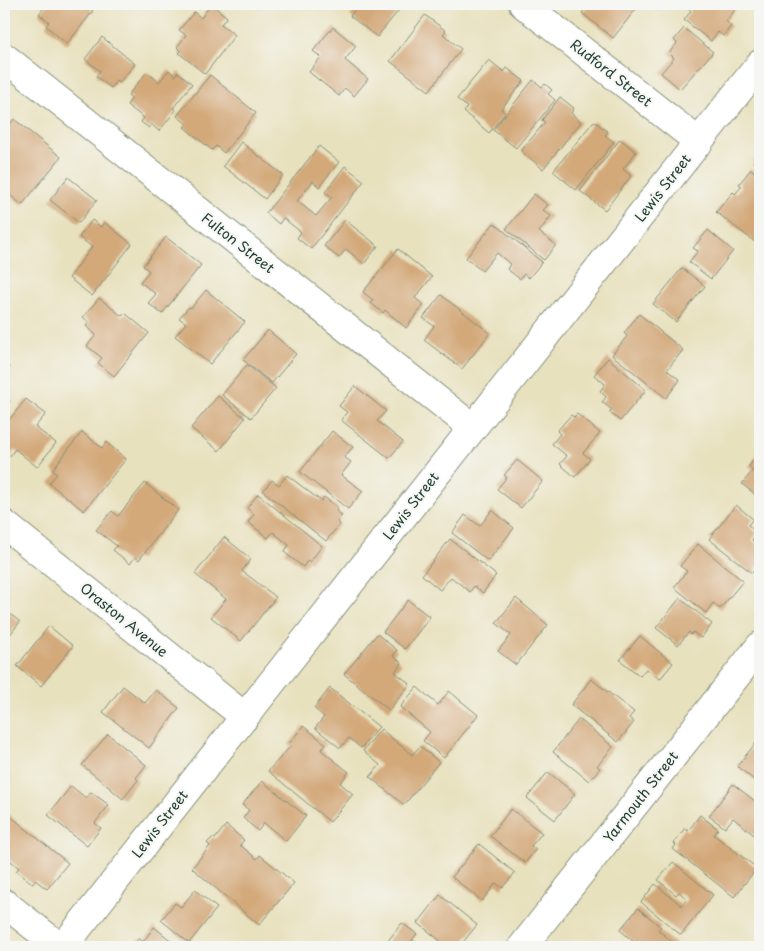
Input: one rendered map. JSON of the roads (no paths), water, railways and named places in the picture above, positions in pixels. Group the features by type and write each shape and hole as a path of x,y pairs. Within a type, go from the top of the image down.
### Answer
{"street":[{"name":"Rudford Street","path":"522,4 699,142"},
{"name":"Fulton Street","path":"4,58 473,428"},
{"name":"Lewis Street","path":"62,947 760,64"},
{"name":"Oraston Avenue","path":"4,524 245,717"},
{"name":"Yarmouth Street","path":"522,947 760,646"},
{"path":"4,902 62,947"}]}
